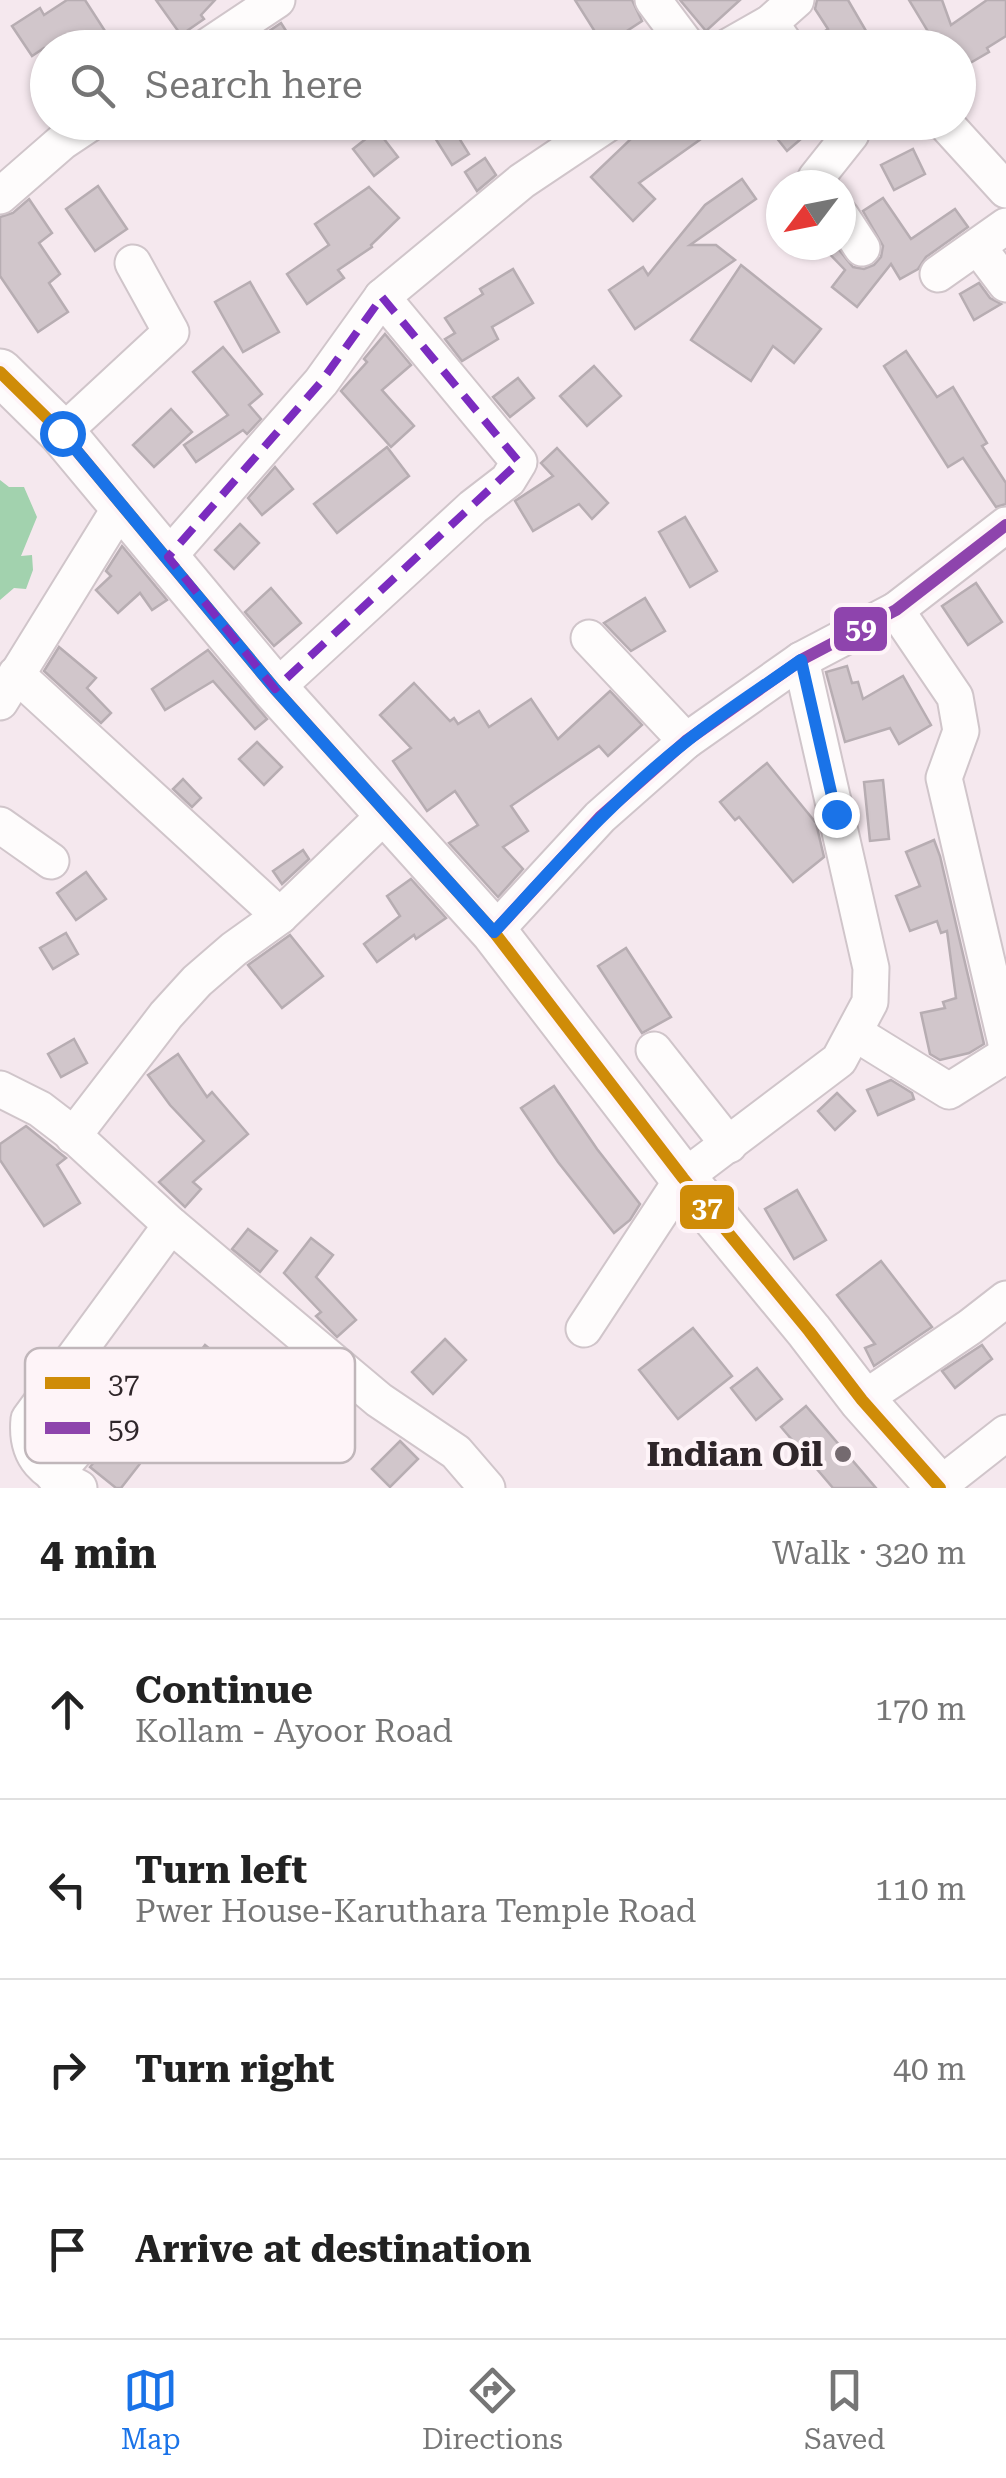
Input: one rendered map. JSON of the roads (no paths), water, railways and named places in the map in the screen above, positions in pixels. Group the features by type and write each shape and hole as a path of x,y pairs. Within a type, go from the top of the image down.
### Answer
{"main road":[{"path":"0,372 62,433 275,689 494,932 683,1178 810,1330 862,1400 938,1487"}],"street":[{"path":"233,30 277,0"},
{"path":"652,0 675,30"},
{"path":"0,196 65,140"},
{"path":"168,557 320,382 382,297 522,181 583,140"},
{"path":"822,170 847,140"},
{"path":"960,140 1006,190"},
{"path":"938,274 992,237 1006,284"},
{"path":"856,239 862,248"},
{"path":"62,433 171,332 133,263"},
{"path":"275,689 508,480 518,462 382,297"},
{"path":"123,503 8,688 280,916"},
{"path":"494,932 600,817 686,741 801,660 896,610 1006,525"},
{"path":"896,610 955,697 961,731 944,778 1006,1043"},
{"path":"589,638 686,741"},
{"path":"584,1329 683,1178 839,1060 870,1002 870,968 801,660"},
{"path":"73,1136 166,1015 197,982 280,916 386,814"},
{"path":"0,825 51,861"},
{"path":"855,1034 949,1091 1006,1055"},
{"path":"654,1050 729,1145"},
{"path":"0,1089 40,1109 317,1348"},
{"path":"80,1348 170,1225"},
{"path":"862,1400 970,1328 1006,1299"},
{"path":"355,1380 456,1452 488,1488"},
{"path":"938,1487 1006,1433"},
{"path":"41,1463 67,1482"}],"place":[{"name":"Indian Oil","path":"843,1454"}]}
